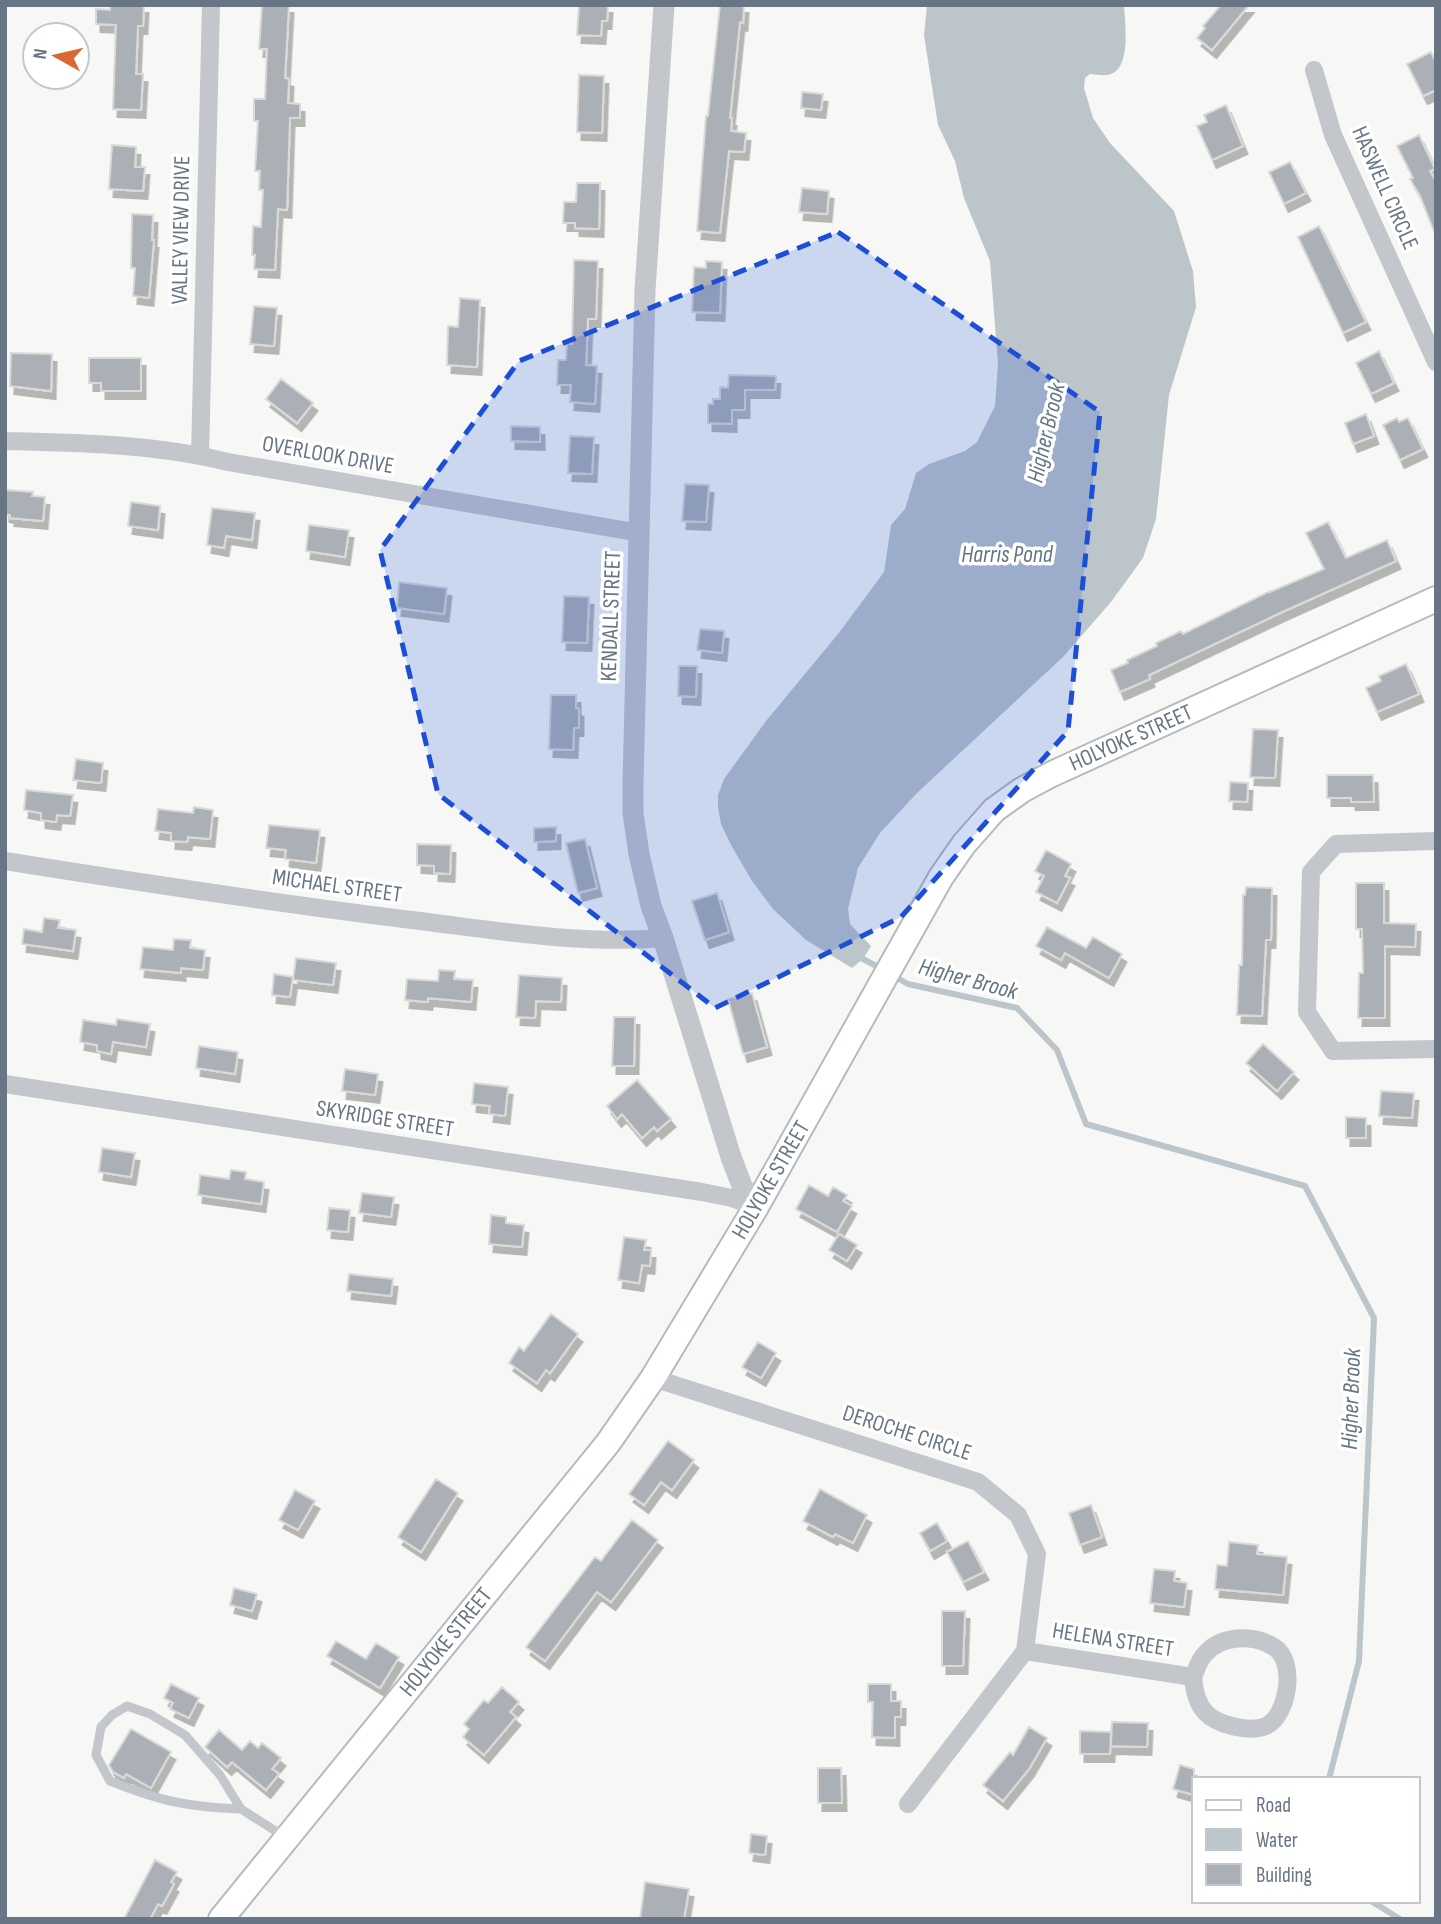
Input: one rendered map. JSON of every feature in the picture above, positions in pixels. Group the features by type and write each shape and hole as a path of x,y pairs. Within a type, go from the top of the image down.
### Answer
{"main road":[{"name":"HOLYOKE STREET","path":"221,1919 608,1443 653,1378 756,1207 956,855 983,821 1008,799 1052,774 1436,598"}],"street":[{"name":"VALLEY VIEW DRIVE","path":"200,455 211,5"},
{"name":"KENDALL STREET","path":"664,5 645,290 633,813 651,906 731,1157 742,1186 756,1207"},
{"name":"HASWELL CIRCLE","path":"1314,70 1333,135 1436,362"},
{"name":"OVERLOOK DRIVE","path":"5,441 129,446 200,455 640,533"},
{"path":"1436,841 1336,844 1311,872 1307,1012 1333,1051 1436,1049"},
{"name":"MICHAEL STREET","path":"5,861 200,892 452,925 621,941 663,938"},
{"name":"SKYRIDGE STREET","path":"5,1084 702,1192 732,1198 756,1207"},
{"name":"DEROCHE CIRCLE","path":"653,1378 978,1482 1018,1516 1037,1555 1025,1651"},
{"name":"HELENA STREET","path":"1238,1638 1253,1639 1273,1646 1283,1656 1289,1669 1283,1702 1277,1715 1268,1725 1254,1728 1232,1726 1208,1714 1196,1696 1193,1677 1199,1662 1209,1649 1238,1638"},
{"path":"908,1804 1025,1651"},
{"name":"HELENA STREET","path":"1025,1651 1193,1677"}],"lane":[{"path":"241,1809 175,1804 110,1781 96,1755 101,1727 112,1715 127,1706 150,1714 185,1735 220,1775 241,1809 287,1838"}],"highlighted area":[{"path":"838,232 1100,412 1068,731 901,917 715,1008 438,794 380,550 519,361"}],"water":[{"name":"Harris Pond","path":"927,5 1124,5 1124,57 1115,72 1107,75 1090,74 1085,78 1084,88 1093,118 1110,143 1174,211 1193,271 1196,307 1169,395 1156,519 1143,558 1111,602 1063,657 917,793 880,833 858,868 848,909 850,924 871,946 863,959 852,968 806,940 773,909 752,881 731,845 721,824 718,795 724,779 766,721 838,634 884,572 891,525 905,509 916,473 929,464 965,451 977,442 995,406 998,364 990,261 964,198 955,161 938,125 924,35"}],"building":[{"path":"110,5 144,5 143,26 138,26 136,74 143,74 141,110 113,109 116,25 96,24 96,9 110,10"},
{"path":"262,5 289,5 285,78 289,79 288,103 300,104 300,118 290,118 287,210 278,209 275,270 254,269 255,255 252,255 253,226 261,227 263,190 259,190 260,171 255,171 258,121 254,121 254,99 265,99 267,49 259,49"},
{"path":"579,5 608,5 607,21 602,21 601,36 577,35"},
{"path":"720,5 744,5 730,118 731,131 746,133 744,152 729,151 720,233 697,231 706,116"},
{"path":"1221,5 1249,5 1212,50 1197,38 1205,28 1203,26"},
{"path":"1431,52 1436,62 1436,90 1423,96 1407,64"},
{"path":"579,75 604,76 602,133 577,132"},
{"path":"802,92 823,94 821,110 801,108"},
{"path":"1226,105 1243,146 1212,160 1197,126 1207,122 1204,115"},
{"path":"1419,135 1435,169 1430,171 1436,181 1435,234 1397,146"},
{"path":"112,145 136,147 135,167 145,167 143,191 109,189"},
{"path":"1290,162 1306,193 1284,204 1269,172"},
{"path":"577,183 600,183 599,229 575,228 575,223 563,223 564,202 576,202"},
{"path":"802,188 829,191 827,214 799,212"},
{"path":"132,214 153,215 154,240 149,298 133,296 135,268 131,268"},
{"path":"1319,226 1366,322 1343,333 1298,237"},
{"path":"574,260 598,261 596,319 588,319 586,365 597,366 595,404 570,402 571,385 557,385 558,360 566,360 567,343 572,344"},
{"path":"706,261 722,262 720,313 692,312 694,267 706,268"},
{"path":"460,298 480,300 477,367 447,365 448,326 458,327"},
{"path":"254,306 277,308 274,346 250,344"},
{"path":"1379,351 1394,383 1371,394 1356,363"},
{"path":"11,353 52,354 51,391 10,386"},
{"path":"89,358 141,358 141,391 101,391 101,383 89,383"},
{"path":"729,375 776,376 775,390 745,390 745,410 732,410 732,424 708,423 708,404 713,404 713,399 720,399 720,387 728,388"},
{"path":"281,379 313,403 297,423 266,399"},
{"path":"1366,414 1374,436 1353,444 1345,423"},
{"path":"1397,418 1399,422 1408,418 1423,449 1400,460 1383,425"},
{"path":"511,426 540,427 540,442 511,441"},
{"path":"570,436 594,437 592,474 568,473"},
{"path":"685,484 709,485 706,522 682,521"},
{"path":"5,490 33,492 32,496 45,497 43,521 10,518 10,515 5,514"},
{"path":"131,502 160,506 158,530 128,526"},
{"path":"212,508 255,513 252,540 226,536 224,548 207,545"},
{"path":"1328,522 1346,558 1387,540 1396,561 1149,675 1150,679 1120,692 1111,670 1128,663 1127,660 1181,631 1183,634 1270,591 1324,569 1306,533"},
{"path":"309,525 349,530 345,557 306,551"},
{"path":"399,582 447,588 444,614 397,608"},
{"path":"564,596 589,597 587,643 562,642"},
{"path":"700,629 724,631 722,653 697,650"},
{"path":"1406,664 1419,694 1377,712 1366,688 1381,681 1379,676"},
{"path":"679,666 697,666 696,697 678,696"},
{"path":"551,695 576,695 579,728 574,728 573,750 549,749"},
{"path":"1253,729 1278,730 1275,778 1250,777"},
{"path":"76,759 103,763 101,783 73,780"},
{"path":"1327,775 1373,775 1374,802 1327,798"},
{"path":"1230,782 1248,783 1247,802 1229,801"},
{"path":"26,790 73,795 70,816 57,815 56,822 41,820 41,813 24,810"},
{"path":"194,807 213,810 210,839 188,837 187,842 171,841 171,833 155,831 158,809 193,813"},
{"path":"269,825 320,830 316,863 285,859 286,850 266,848"},
{"path":"556,827 556,841 534,842 534,828"},
{"path":"585,839 597,888 578,893 566,843"},
{"path":"417,844 451,845 450,874 434,873 434,866 417,865"},
{"path":"1046,850 1071,864 1065,876 1070,878 1057,903 1036,892 1044,876 1035,871"},
{"path":"1356,883 1384,883 1384,923 1416,924 1415,947 1385,946 1385,1018 1358,1018 1359,973 1363,973 1362,929 1356,929"},
{"path":"1246,887 1272,888 1271,940 1266,940 1262,1016 1237,1015 1239,965 1242,965 1243,895"},
{"path":"717,893 729,932 705,940 692,901"},
{"path":"44,918 60,920 58,928 76,930 73,951 22,944 24,929 42,932"},
{"path":"1047,927 1086,948 1093,937 1122,954 1109,978 1065,953 1061,960 1036,946"},
{"path":"174,939 191,940 190,948 205,950 203,970 181,968 181,973 140,969 143,947 173,950"},
{"path":"296,958 336,963 333,985 293,980"},
{"path":"439,970 455,971 454,979 473,980 471,1002 428,998 428,1002 405,1000 407,979 438,981"},
{"path":"274,974 293,977 290,997 272,995"},
{"path":"519,975 562,978 561,1002 536,1001 535,1018 516,1017"},
{"path":"752,993 767,1047 743,1054 728,999"},
{"path":"614,1017 635,1017 634,1066 612,1066"},
{"path":"117,1019 150,1024 146,1047 113,1042 111,1054 97,1051 97,1045 80,1042 83,1020 116,1025"},
{"path":"1263,1044 1294,1072 1277,1091 1246,1063"},
{"path":"199,1046 238,1052 235,1074 196,1068"},
{"path":"345,1069 378,1074 375,1095 342,1091"},
{"path":"637,1080 671,1119 657,1131 654,1127 642,1138 622,1114 617,1119 607,1106"},
{"path":"474,1083 508,1087 505,1116 489,1114 490,1106 472,1104"},
{"path":"1381,1091 1414,1093 1412,1118 1379,1116"},
{"path":"1346,1117 1366,1118 1366,1138 1346,1138"},
{"path":"102,1148 135,1153 131,1177 99,1172"},
{"path":"231,1170 246,1172 245,1179 264,1182 261,1204 198,1195 200,1175 229,1179"},
{"path":"809,1185 828,1196 833,1187 847,1195 843,1201 852,1206 837,1232 796,1209"},
{"path":"362,1193 394,1197 391,1217 359,1213"},
{"path":"329,1208 350,1210 348,1232 327,1230"},
{"path":"491,1215 506,1217 506,1223 524,1225 522,1247 489,1244"},
{"path":"839,1234 857,1245 847,1261 829,1250"},
{"path":"624,1237 646,1240 644,1250 651,1250 650,1266 642,1265 639,1283 618,1280"},
{"path":"349,1274 393,1279 391,1296 347,1291"},
{"path":"551,1314 578,1334 550,1373 546,1370 537,1383 509,1363 519,1347 524,1351"},
{"path":"758,1342 776,1353 761,1378 742,1367"},
{"path":"668,1441 694,1460 672,1490 661,1482 644,1505 629,1494"},
{"path":"436,1479 458,1493 421,1552 398,1537"},
{"path":"820,1489 867,1515 853,1543 835,1534 833,1537 803,1521"},
{"path":"295,1490 315,1501 298,1530 279,1520"},
{"path":"1091,1505 1102,1537 1080,1545 1069,1513"},
{"path":"632,1520 658,1540 611,1602 597,1592 545,1661 526,1647 595,1557 601,1561"},
{"path":"937,1523 947,1541 930,1551 920,1533"},
{"path":"968,1541 984,1572 963,1582 947,1552"},
{"path":"1229,1542 1258,1545 1257,1554 1287,1557 1283,1595 1215,1589 1217,1565 1227,1566"},
{"path":"1154,1569 1175,1571 1174,1581 1187,1583 1184,1607 1150,1603"},
{"path":"234,1588 257,1594 252,1611 230,1605"},
{"path":"942,1611 965,1611 963,1666 942,1666"},
{"path":"336,1641 366,1659 376,1643 399,1657 380,1688 327,1656"},
{"path":"171,1684 199,1698 189,1718 170,1709 173,1703 164,1698"},
{"path":"868,1684 891,1684 891,1701 901,1701 901,1717 895,1717 895,1738 872,1737 873,1702 868,1702"},
{"path":"502,1687 519,1702 510,1712 516,1717 484,1755 463,1737 469,1729 464,1724 484,1700 488,1703"},
{"path":"1112,1722 1148,1723 1147,1747 1111,1746"},
{"path":"1029,1727 1047,1738 1029,1769 1003,1801 983,1785 1010,1752 1013,1755"},
{"path":"131,1729 171,1752 151,1788 126,1774 124,1778 113,1772 109,1765"},
{"path":"219,1730 242,1750 250,1741 258,1748 262,1743 281,1758 272,1769 279,1774 266,1790 232,1762 227,1767 205,1747"},
{"path":"1080,1731 1111,1732 1110,1754 1080,1754"},
{"path":"1180,1765 1194,1769 1192,1794 1173,1789"},
{"path":"818,1768 841,1768 842,1803 818,1803"},
{"path":"751,1834 767,1836 765,1855 749,1853"},
{"path":"155,1860 177,1872 171,1882 174,1884 162,1906 158,1904 150,1919 124,1919"},
{"path":"645,1882 689,1889 684,1919 640,1919"}],"waterway":[{"name":"Higher Brook","path":"860,954 863,959 882,969"},
{"name":"Higher Brook","path":"892,975 908,984 1017,1008 1057,1050 1086,1124 1305,1186 1374,1318 1359,1661 1330,1777"},
{"name":"Higher Brook","path":"1374,1903 1400,1919"}]}
